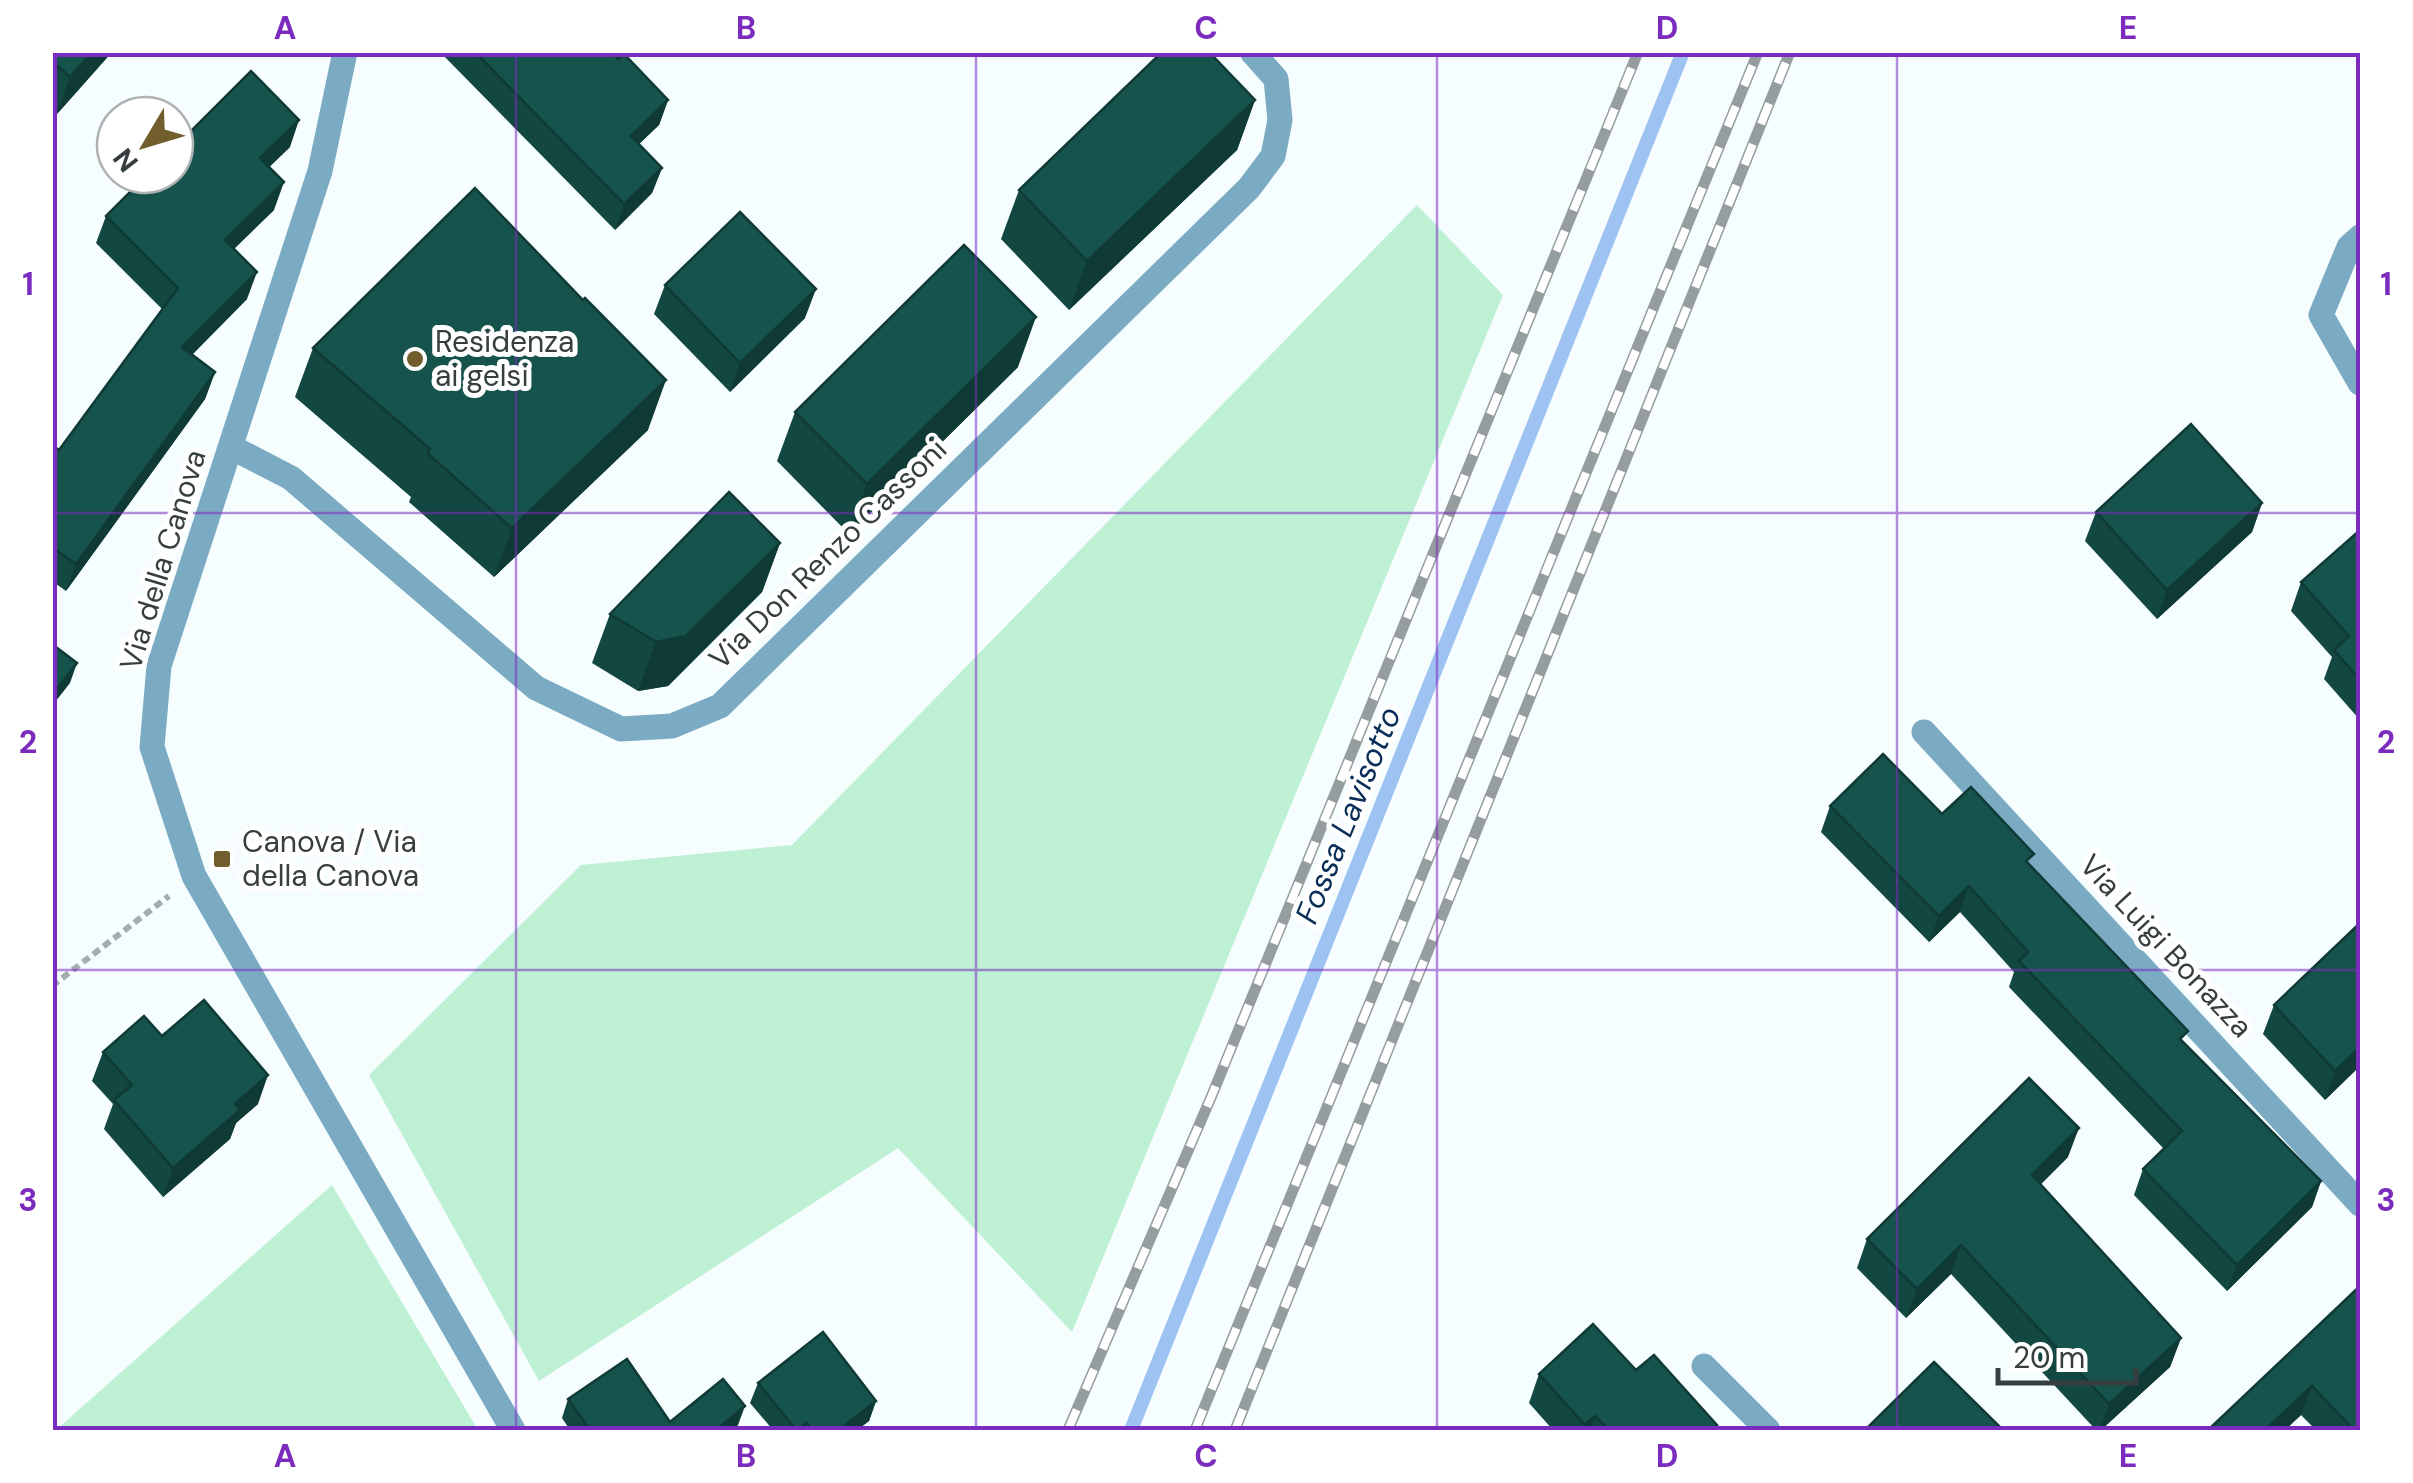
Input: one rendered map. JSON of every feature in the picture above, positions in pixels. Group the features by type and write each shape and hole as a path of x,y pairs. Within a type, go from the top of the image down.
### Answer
{"street":[{"name":"Via della Canova","path":"344,52 320,171 159,666 152,747 194,876 513,1430"},
{"name":"Via Don Renzo Cassoni","path":"231,447 291,478 536,688 621,729 672,726 720,706 1249,188 1273,156 1280,120 1276,79 1252,52"},
{"path":"2360,236 2349,248 2321,315 2360,383"},
{"name":"Via Luigi Bonazza","path":"1924,732 2360,1204"},
{"path":"1704,1366 1768,1430"}],"path":[{"path":"52,986 194,876"}],"green space":[{"path":"1417,205 1503,295 1072,1332 898,1148 539,1381 369,1075 581,865 792,845"},
{"path":"332,1185 478,1430 56,1430"}],"building":[{"path":"52,52 92,52 70,77 52,61"},
{"path":"475,52 612,52 618,59 624,54 668,100 631,136 662,168 624,204"},
{"path":"1162,52 1209,52 1255,100 1087,261 1019,190"},
{"path":"251,71 299,120 260,158 284,182 225,240 257,272 182,347 215,372 76,564 52,547 52,445 59,450 178,288 106,216 127,195 195,195 195,127"},
{"path":"475,188 666,380 512,528 427,453 430,449 313,348"},
{"path":"740,212 816,289 740,363 665,285"},
{"path":"964,245 1036,317 867,484 795,412"},
{"path":"2191,424 2262,503 2167,590 2096,512"},
{"path":"729,492 780,543 686,636 656,642 610,614"},
{"path":"2360,530 2360,680 2334,650 2349,636 2301,582"},
{"path":"52,644 77,663 52,695"},
{"path":"1883,754 1942,814 1971,787 2034,854 2026,861 2188,1031 2180,1039 2321,1181 2237,1265 2143,1169 2182,1131 2019,961 2028,952 1969,886 1939,916 1830,806"},
{"path":"2360,923 2360,1047 2335,1071 2274,1005"},
{"path":"204,1000 268,1075 235,1104 240,1110 173,1168 114,1100 132,1085 103,1052 144,1016 162,1036"},
{"path":"2029,1078 2079,1128 2032,1175 2181,1338 2109,1404 1961,1245 1917,1289 1867,1239"},
{"path":"2360,1286 2360,1430 2354,1430 2312,1386 2265,1430 2208,1430"},
{"path":"1593,1324 1636,1370 1654,1355 1717,1425 1711,1430 1609,1430 1595,1416 1585,1425 1539,1374"},
{"path":"823,1332 876,1401 839,1430 813,1430 807,1423 796,1430 758,1383"},
{"path":"627,1359 670,1422 723,1379 745,1406 716,1430 590,1430 568,1399"},
{"path":"1934,1362 2003,1430 1865,1430"}],"waterway":[{"name":"Fossa Lavisotto","path":"1131,1430 1683,52"}],"railway":[{"path":"1068,1430 1212,1095 1638,52"},
{"path":"1195,1430 1758,52"},
{"path":"1235,1430 1790,52"}],"place":[{"name":"Residenza ai gelsi","path":"415,359"},
{"name":"Canova / Via della Canova","path":"222,859"}]}
